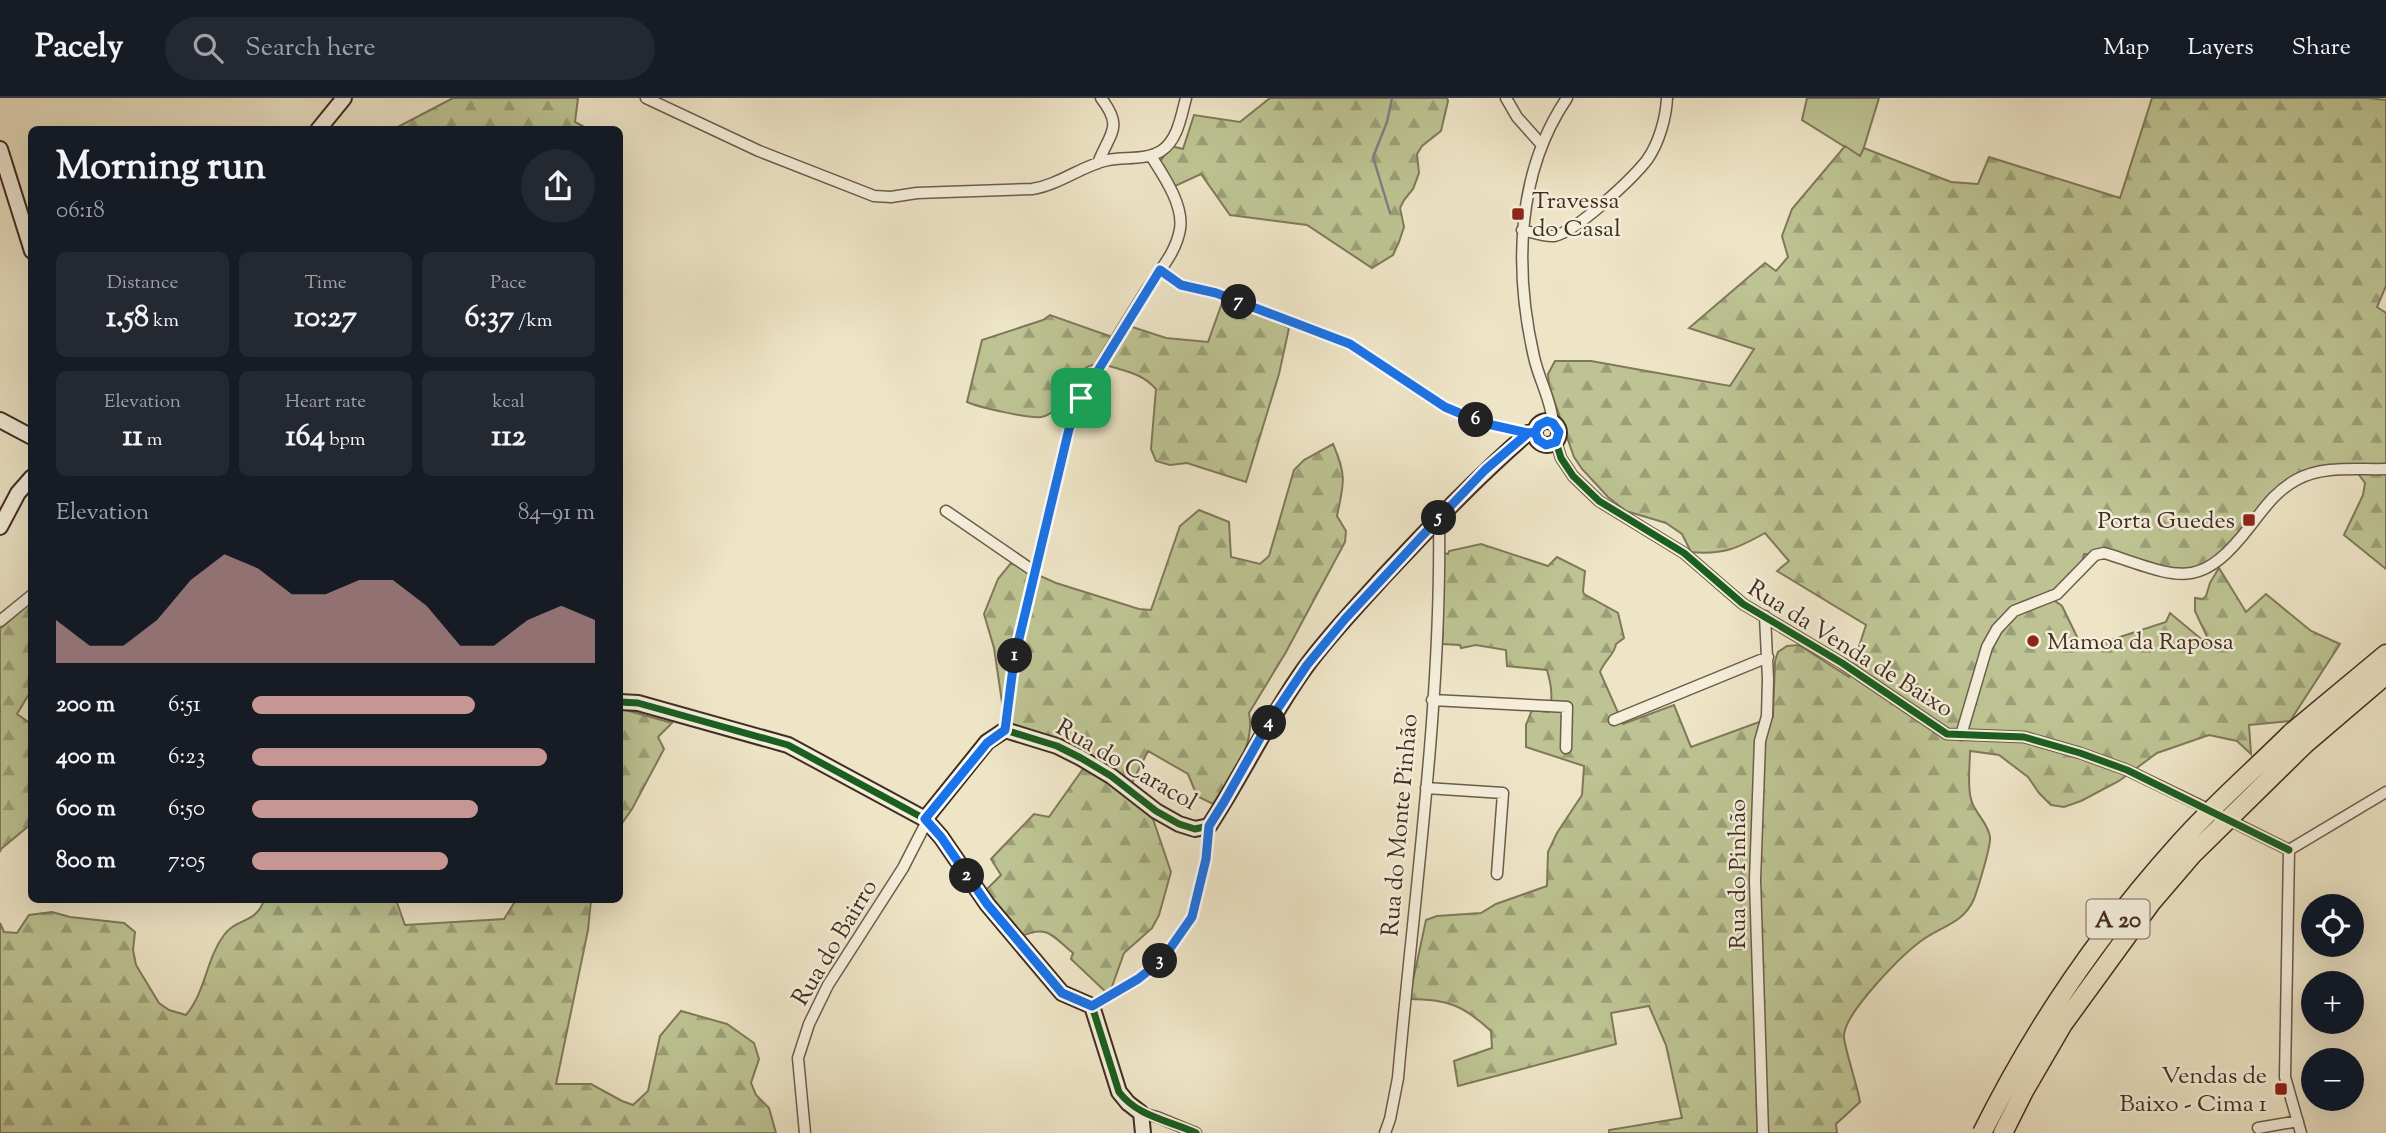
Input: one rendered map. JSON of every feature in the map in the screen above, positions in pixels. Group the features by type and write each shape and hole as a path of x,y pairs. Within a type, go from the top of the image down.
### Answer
{"highway":[{"name":"A 20","path":"1982,1133 2007,1082 2047,1014 2140,889 2178,844 2297,739 2386,654"},
{"name":"A 20","path":"2003,1133 2063,1024 2151,903 2297,739 2386,675"}],"street":[{"path":"321,126 344,98"},
{"path":"646,98 759,151 874,196 891,197 917,193 1032,190 1045,187 1098,163 1151,156 1174,138 1186,98"},
{"path":"1098,163 1115,124 1114,115 1101,98"},
{"path":"1506,98 1517,117 1541,144"},
{"path":"1160,270 1181,285 1216,293 1350,344 1445,407 1483,423 1532,433 1541,443 1550,445 1556,442 1559,432 1553,423 1552,407 1533,353 1522,278 1522,230 1541,144 1567,98"},
{"path":"1522,230 1553,236 1574,228 1626,182 1653,150 1665,114 1667,98"},
{"path":"0,149 28,238"},
{"path":"926,820 987,743 1005,730 1014,660 1069,429 1081,398 1160,270 1169,260 1181,228 1175,198 1151,156"},
{"path":"0,420 28,436"},
{"path":"1532,433 1543,422 1553,423"},
{"name":"Rua do Caracol","path":"1005,730 1058,746 1082,758 1111,776 1156,811 1179,824 1195,829 1209,826 1272,717 1307,665 1345,619 1485,470 1532,433"},
{"name":"Rua da Venda de Baixo","path":"1556,442 1561,458 1573,476 1598,501 1684,553 1743,604 1842,663 1947,733 2006,734 2080,753 2127,771 2289,850"},
{"path":"1961,735 1984,656 1997,629 2014,611 2056,594 2095,555 2112,555 2171,575 2201,571 2223,558 2269,500 2296,480 2310,473 2326,471 2386,469"},
{"path":"0,527 18,493 28,482"},
{"path":"946,511 1035,572"},
{"name":"Rua do Monte Pinhão","path":"1385,1133 1398,1078 1426,788 1440,589 1439,519"},
{"path":"0,621 28,598"},
{"name":"Rua do Pinhão","path":"1763,1133 1755,880 1760,741 1767,716 1768,657 1765,616"},
{"path":"1614,720 1768,657"},
{"path":"1432,700 1567,707 1566,748"},
{"path":"623,702 638,703 788,745 926,820 941,837 987,904 1062,993 1092,1006 1119,1092 1128,1103 1141,1113 1196,1133"},
{"path":"1426,788 1503,793 1497,874"},
{"path":"2301,1133 2285,1077 2289,850 2386,792"},
{"name":"Rua do Bairro","path":"805,1133 798,1058 809,1024 828,985 902,868 926,820"},
{"path":"1092,1006 1138,979 1162,960 1192,917 1206,859 1209,826"},
{"path":"1141,1113 1143,1133"},
{"path":"2258,1128 2298,1121"}],"green space":[{"path":"453,98 578,98 575,122 582,126 400,126"},
{"path":"1270,98 1447,98 1441,131 1422,146 1417,154 1419,173 1413,189 1400,208 1404,227 1393,255 1372,268 1307,225 1230,215 1201,174 1173,187 1159,163 1171,146 1183,149 1194,115 1240,122"},
{"path":"1807,98 1879,98 1861,157 1802,120"},
{"path":"2152,98 2386,100 2386,286 2377,307 2386,313 2386,569 2344,535 2363,495 2365,483 2356,471 2291,480 2223,561 2196,576 2117,555 2084,554 2082,563 2051,598 2062,606 2083,649 2166,622 2170,613 2206,643 2209,641 2195,611 2195,598 2203,599 2206,596 2219,568 2246,612 2266,594 2311,631 2340,644 2290,721 2249,725 2251,754 2237,741 2209,735 2157,753 2119,781 2064,807 2051,805 2028,777 1999,755 1970,751 1971,799 1990,837 1974,899 1958,919 1921,941 1901,958 1854,1012 1844,1035 1860,1102 1836,1124 1837,1133 1609,1133 1609,1130 1682,1118 1666,1045 1649,1006 1611,1013 1616,1044 1458,1086 1454,1061 1492,1048 1491,1031 1472,1015 1454,1005 1434,1000 1409,999 1426,920 1437,916 1481,913 1496,904 1547,886 1548,852 1582,795 1584,766 1526,747 1526,725 1532,710 1548,712 1550,707 1551,691 1547,670 1507,666 1506,650 1476,645 1461,648 1460,645 1442,644 1443,631 1437,629 1439,552 1448,554 1449,551 1481,544 1548,566 1557,557 1585,571 1584,594 1618,613 1624,638 1616,644 1600,672 1623,724 1674,705 1691,747 1773,717 1775,661 1778,652 1787,646 1799,645 1849,677 1866,625 1777,571 1789,561 1765,533 1730,549 1691,552 1682,534 1666,523 1626,511 1608,497 1574,457 1549,386 1548,374 1555,361 1591,361 1730,386 1754,349 1689,328 1765,263 1776,271 1788,257 1782,236 1792,209 1845,146 1860,156 1864,148 1951,182 1978,184 1989,157 2120,198"},
{"path":"1222,303 1262,315 1289,328 1279,374 1246,482 1187,463 1170,465 1156,461 1151,449 1156,389 1148,381 1130,372 1098,364 1088,366 1074,380 1057,407 1050,414 1041,417 1004,412 967,402 982,340 1043,320 1050,315 1115,338 1126,325 1166,338 1208,342"},
{"path":"1333,444 1342,472 1343,487 1337,516 1346,531 1345,542 1286,652 1249,713 1249,738 1234,772 1213,804 1197,796 1188,774 1148,751 1126,795 1153,819 1171,872 1159,915 1152,928 1124,953 1109,995 1071,959 1073,953 1049,933 1037,931 1019,937 983,893 1001,875 991,859 1034,814 1049,817 1090,759 1006,729 994,648 984,614 998,579 1011,563 1056,583 1139,609 1151,610 1180,526 1199,510 1229,522 1231,557 1260,564 1269,556 1294,470 1304,460"},
{"path":"28,605 28,696 17,714 28,722 28,826 0,852 0,629"},
{"path":"623,709 672,723 658,737 664,749 623,822"},
{"path":"262,903 397,903 405,925 504,919 514,903 591,903 588,930 556,1084 591,1084 633,1105 648,1091 660,1036 681,1011 727,1024 754,1043 759,1059 751,1083 756,1095 769,1108 776,1133 0,1133 0,923 4,932 17,933 29,915 52,912 70,917 124,923 135,932 133,950 136,965 159,1003 169,1010 186,1015 198,996 213,954 224,935 260,908"}],"waterway":[{"path":"1390,213 1373,157 1387,122 1392,98"}],"cycle path":[{"path":"925,819 987,742 1005,730 1057,746 1081,758 1179,824 1195,829 1209,826 1280,706 1324,644 1455,502 1528,433 1535,432"},
{"path":"1556,442 1561,458 1573,476 1599,501 1684,553 1743,604 1842,663 1947,734 2024,737 2080,753 2127,770 2289,850"},
{"path":"623,702 638,703 788,745 925,819 941,837 987,904 1062,993 1092,1006 1119,1092 1144,1113 1196,1133"}],"place":[{"name":"Travessa do Casal","path":"1518,214"},
{"name":"Porta Guedes","path":"2249,520"},
{"name":"Mamoa da Raposa","path":"2033,641"},
{"name":"Vendas de Baixo - Cima 1","path":"2281,1089"}],"route":[{"path":"1081,398 1069,429 1014,660 1005,730 987,743 925,819 941,837 987,904 1062,993 1092,1006 1138,979 1162,960 1192,917 1206,859 1209,826 1272,717 1307,665 1345,619 1485,470 1528,433 1535,432 1541,443 1550,445 1556,442 1559,432 1553,423 1547,421 1539,425 1535,432 1528,433 1483,423 1445,407 1350,344 1216,293 1181,285 1160,270 1081,398"}]}
